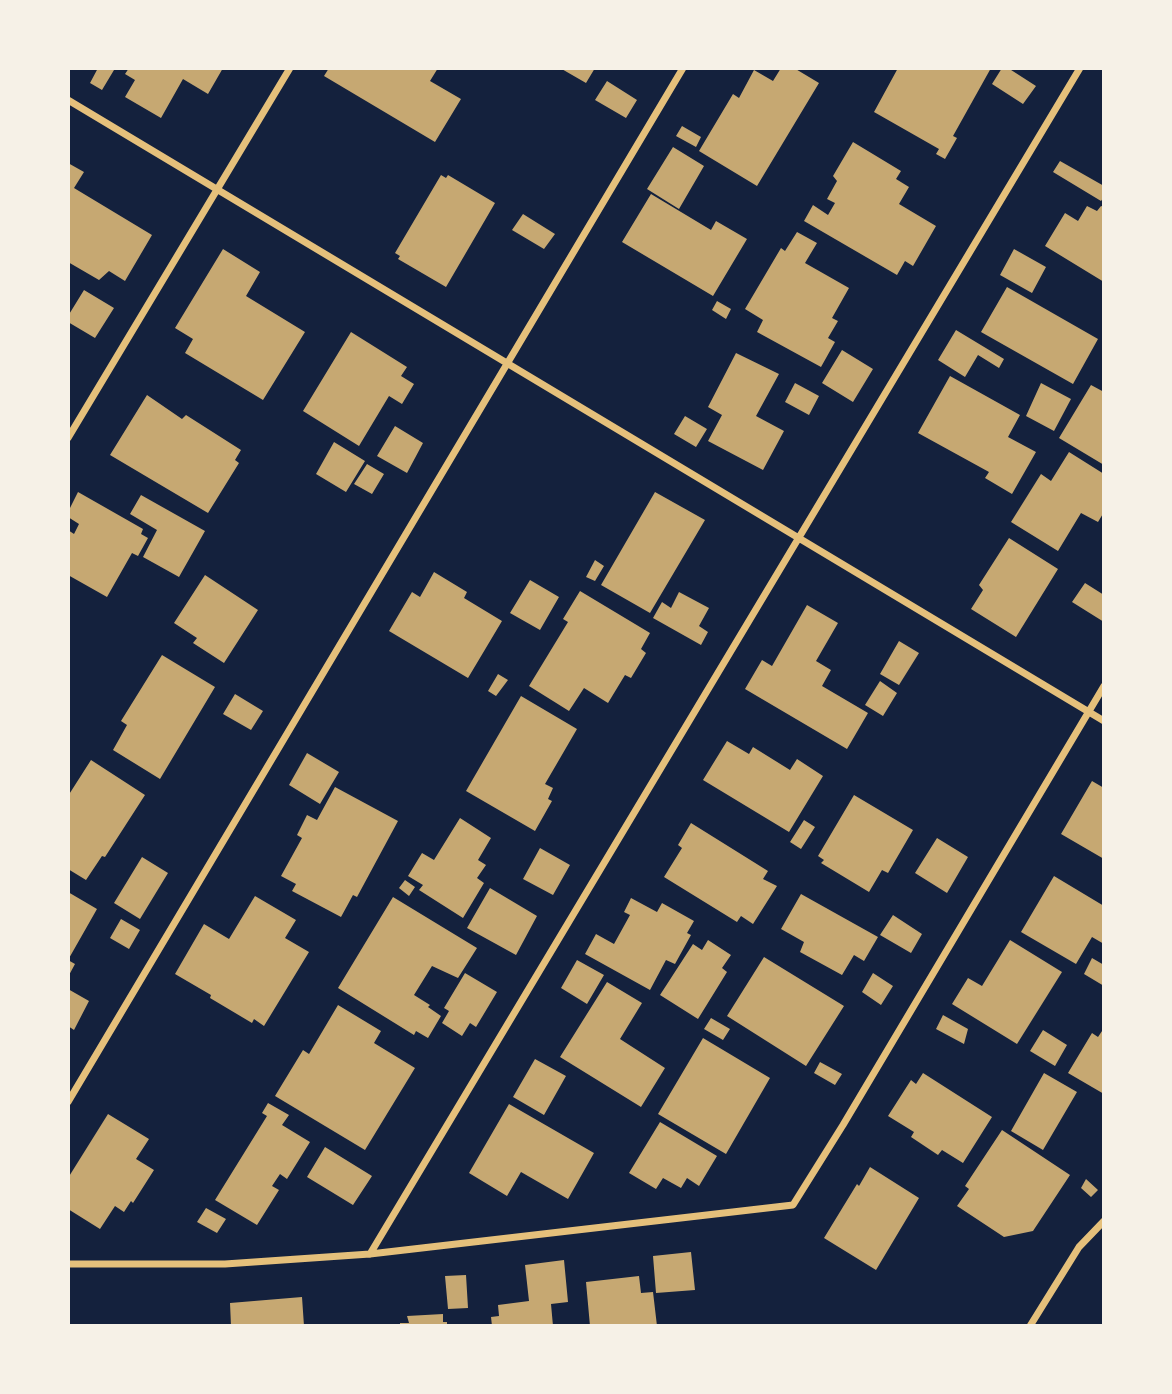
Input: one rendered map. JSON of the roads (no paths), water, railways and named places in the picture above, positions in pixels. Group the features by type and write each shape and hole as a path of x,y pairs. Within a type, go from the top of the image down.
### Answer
{"street":[{"path":"68,438 290,68"},
{"path":"68,1102 683,68"},
{"path":"370,1254 1080,68"},
{"path":"68,100 1104,722"},
{"path":"68,1264 225,1264 370,1254 793,1205 858,1101 1104,686"},
{"path":"1030,1326 1079,1247 1104,1221"}]}
